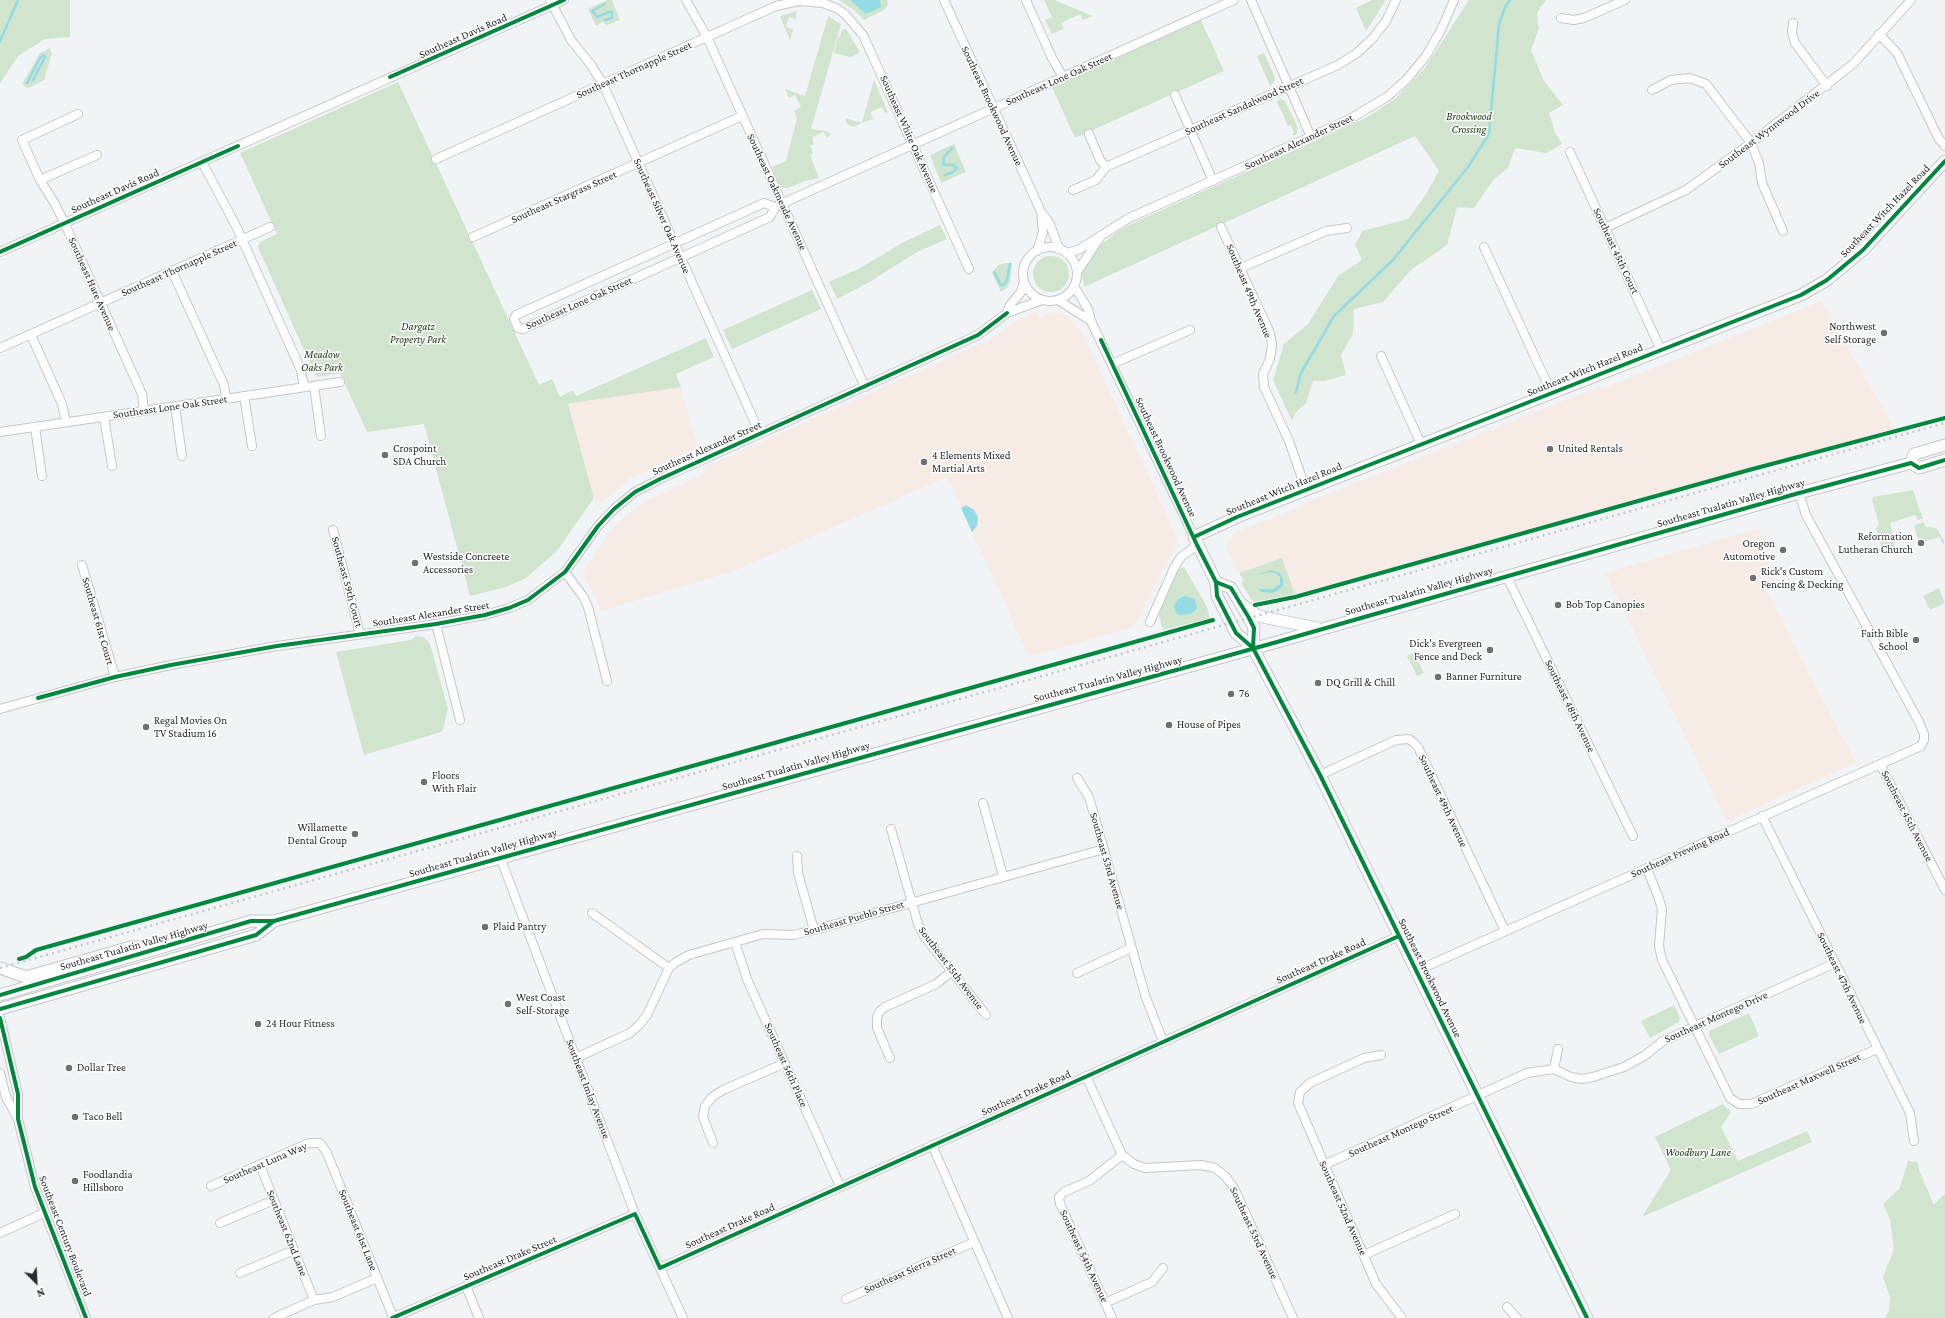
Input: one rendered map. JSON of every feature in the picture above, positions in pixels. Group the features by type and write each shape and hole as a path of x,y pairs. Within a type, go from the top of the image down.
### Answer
{"main road":[{"name":"Southeast Witch Hazel Road","path":"1195,541 1230,520 1801,295 1827,280 1863,250 1945,161"},
{"name":"Southeast Tualatin Valley Highway","path":"1911,463 1914,454 1945,445"},
{"name":"Southeast Tualatin Valley Highway","path":"0,995 251,921 274,921 1253,648 1799,493 1911,463 1919,468 1945,460"},
{"name":"Southeast Brookwood Avenue","path":"1195,541 1216,582 1217,596 1236,633 1253,648 1320,775 1587,1318"},
{"path":"1216,582 1231,588 1240,602 1254,628 1253,648"},
{"path":"1240,602 1258,616 1319,629"},
{"name":"Southeast Tualatin Valley Highway","path":"0,1009 256,935 274,921"},
{"path":"0,968 26,977 131,948 164,946"}],"street":[{"name":"Southeast Davis Road","path":"0,252 65,224 551,3 564,0"},
{"name":"Southeast Oakmeade Avenue","path":"686,0 707,38 742,116 778,206 832,313 865,387"},
{"name":"Southeast Brookwood Avenue","path":"944,0 1041,212 1049,222 1059,249"},
{"path":"1026,0 1052,58 1063,76"},
{"name":"Southeast Lone Oak Street","path":"778,206 764,203 516,315 514,319 518,328 523,329 770,217 778,206 1234,0"},
{"name":"Southeast Sandalwood Street","path":"1074,190 1096,180 1106,167 1338,64 1357,53 1386,21 1396,0"},
{"name":"Southeast Alexander Street","path":"1066,253 1078,250 1129,218 1311,138 1364,112 1388,96 1407,79 1426,56 1441,30 1454,0"},
{"path":"1561,18 1574,20 1584,18 1625,0"},
{"name":"Southeast Wynnwood Drive","path":"1605,228 1686,190 1751,143 1827,86 1853,64 1911,0"},
{"name":"Southeast Thornapple Street","path":"436,159 787,2 812,1 836,8"},
{"path":"1252,1 1311,138"},
{"name":"Southeast Silver Oak Avenue","path":"551,3 574,45 592,65 603,84 760,434"},
{"name":"Southeast White Oak Avenue","path":"836,8 850,18 863,35 969,269"},
{"path":"1793,23 1792,32 1795,43 1827,86"},
{"path":"1879,34 1897,53 1939,139 1945,146"},
{"path":"1652,90 1671,80 1690,78 1706,84 1751,143 1759,163 1762,183 1783,231"},
{"path":"1175,95 1213,181"},
{"name":"Southeast Hare Avenue","path":"78,114 22,140 40,180 65,224 142,394 144,411"},
{"name":"Southeast Stargrass Street","path":"473,238 742,116"},
{"path":"1089,134 1100,160 1106,167"},
{"name":"Southeast 45th Court","path":"1570,152 1662,350"},
{"path":"40,180 97,155"},
{"path":"202,162 242,240 301,370 304,387"},
{"name":"Southeast Brookwood Avenue","path":"1037,250 1043,232 1041,212"},
{"name":"Southeast Thornapple Street","path":"0,348 270,227"},
{"name":"Southeast 49th Avenue","path":"1221,227 1264,319 1272,345 1270,359 1263,374 1264,387 1289,441 1306,490"},
{"path":"1241,268 1326,231 1347,228"},
{"name":"Southeast Alexander Street","path":"1077,272 1101,236"},
{"path":"1052,247 1059,249 1071,257 1077,272 1074,286 1065,296 1058,300 1042,300 1031,293 1024,282 1024,265 1030,256 1037,250 1052,247"},
{"path":"1484,247 1552,394"},
{"path":"172,271 224,385 226,398"},
{"name":"Southeast Alexander Street","path":"1007,313 1010,305 1021,292 1024,282"},
{"name":"Southeast Brookwood Avenue","path":"1074,286 1088,310 1091,321 1195,541"},
{"name":"Southeast Alexander Street","path":"0,709 115,677 234,654 485,616 509,608 528,600 565,572 598,526 614,509 635,492 660,479 978,336 1007,313 1042,300"},
{"path":"1058,300 1091,321"},
{"path":"1112,364 1190,330"},
{"path":"30,335 62,404 66,422"},
{"path":"1380,356 1421,444"},
{"name":"Southeast Lone Oak Street","path":"0,432 340,382"},
{"path":"314,386 321,436"},
{"path":"244,396 252,446"},
{"path":"175,406 182,456"},
{"path":"104,417 112,466"},
{"path":"35,427 42,476"},
{"name":"Southeast Frewing Road","path":"1416,971 1921,746 1924,740 1924,734 1919,722 1806,515 1799,493"},
{"name":"Southeast 59th Court","path":"333,530 360,634"},
{"name":"Southeast Witch Hazel Road","path":"1150,622 1174,568 1181,557 1195,541"},
{"name":"Southeast 61st Court","path":"82,565 115,677"},
{"path":"565,572 584,598 588,608 607,681"},
{"name":"Southeast 48th Avenue","path":"1506,576 1633,836"},
{"path":"436,624 460,720"},
{"name":"Southeast 49th Avenue","path":"1320,775 1396,740 1409,740 1414,743 1418,748 1505,931"},
{"name":"Southeast 45th Avenue","path":"1880,764 1945,890"},
{"name":"Southeast 53rd Avenue","path":"1078,778 1089,797 1146,998 1164,1041"},
{"path":"983,803 1003,876"},
{"name":"Southeast 47th Avenue","path":"1762,816 1910,1113 1914,1141"},
{"name":"Southeast 55th Avenue","path":"891,829 910,902 924,936 986,1015"},
{"name":"Southeast Pueblo Street","path":"669,968 676,962 689,955 763,934 794,934 814,930 1104,849"},
{"path":"797,856 798,873 814,930"},
{"name":"Southeast Imlay Avenue","path":"500,857 636,1214 683,1318"},
{"path":"1647,869 1662,909 1659,946 1662,960 1694,1027"},
{"path":"576,1058 630,1033 639,1025 647,1015 669,968 592,913"},
{"name":"Southeast Drake Road","path":"660,1268 1399,936"},
{"name":"Southeast 56th Place","path":"735,942 747,979 786,1062 840,1186"},
{"path":"1077,973 1131,948"},
{"name":"Southeast Montego Drive","path":"1554,1069 1571,1077 1582,1079 1593,1077 1636,1062 1663,1041 1835,963"},
{"path":"890,1058 877,1028 877,1018 880,1012 885,1007 936,984 952,971"},
{"name":"Southeast Century Boulevard","path":"0,1018 18,1094 18,1119 35,1187 86,1318"},
{"name":"Southeast Maxwell Street","path":"1694,1027 1730,1098 1739,1104 1751,1104 1877,1048"},
{"path":"1478,1097 1527,1073 1554,1069 1558,1049"},
{"name":"Southeast 52nd Avenue","path":"1381,1055 1364,1058 1310,1083 1300,1092 1298,1097 1299,1110 1376,1284 1402,1318"},
{"path":"713,1143 703,1117 705,1106 712,1097 723,1090 786,1062"},
{"name":"Southeast Century Boulevard","path":"0,1073 6,1097 18,1119"},
{"path":"1086,1076 1122,1156"},
{"name":"Southeast Montego Street","path":"1324,1166 1478,1097"},
{"name":"Southeast Luna Way","path":"211,1186 308,1143 320,1144"},
{"name":"Southeast 61st Lane","path":"320,1144 327,1153 393,1318"},
{"path":"932,1145 1008,1318"},
{"name":"Southeast 53rd Avenue","path":"1122,1156 1134,1164 1145,1168 1201,1165 1215,1168 1226,1177 1234,1188 1293,1318"},
{"name":"Southeast 54th Avenue","path":"1112,1318 1060,1204 1059,1197 1064,1192 1089,1181 1122,1156"},
{"name":"Southeast 62nd Lane","path":"260,1165 314,1300"},
{"path":"220,1224 274,1200"},
{"path":"0,1233 44,1213"},
{"name":"Southeast Drake Street","path":"393,1318 636,1214"},
{"path":"1364,1255 1456,1214"},
{"name":"Southeast Sierra Street","path":"846,1299 974,1242"},
{"path":"240,1273 294,1250"},
{"path":"1105,1303 1152,1282 1163,1268"},
{"path":"274,1318 314,1300 333,1297 378,1278"},
{"path":"466,1286 479,1318"},
{"path":"1507,1307 1517,1318"}],"shaded area":[{"path":"1821,301 1895,429 1295,594 1282,558 1239,573 1226,548 1232,535 1238,531 1303,506 1302,504 1600,386 1601,389"},
{"path":"1036,311 1039,317 1051,313 1060,313 1070,318 1083,334 1178,539 1134,627 1029,657 947,477 732,572 601,611 597,599 584,577 585,569 610,532 624,517 641,504 705,473 703,468 989,340 1018,320"},
{"path":"680,385 698,447 631,478 597,507 568,404"},
{"path":"1759,528 1774,583 1764,586 1856,763 1727,821 1605,573"}],"green space":[{"path":"0,0 70,0 70,37 45,39 18,56 0,83"},
{"path":"607,0 612,0 620,20 607,25 602,22 596,26 588,9"},
{"path":"839,0 887,0 888,5 884,10 864,20 855,11"},
{"path":"1044,0 1054,0 1093,16 1083,20 1080,14 1061,23 1064,29 1052,34 1045,20 1052,17"},
{"path":"1372,0 1386,0 1366,31 1356,8"},
{"name":"Brookwood Crossing","path":"1469,0 1546,0 1538,11 1537,18 1539,28 1531,50 1544,81 1563,105 1549,113 1555,132 1562,144 1546,153 1515,148 1508,168 1493,180 1474,208 1457,207 1447,245 1411,270 1383,302 1354,309 1353,334 1341,355 1346,375 1325,381 1313,381 1306,403 1295,413 1292,421 1273,380 1284,344 1308,324 1338,276 1362,260 1355,244 1362,231 1408,219 1423,199 1439,171 1415,136 1084,287 1082,276 1083,268 1096,249 1117,232 1133,223 1366,118 1396,98 1425,68"},
{"path":"796,11 796,19 789,17 786,27 793,29 790,40 780,16"},
{"path":"828,16 841,24 811,129 825,131 831,134 827,138 824,132 812,137 814,144 810,146 813,153 810,155 819,178 805,181 788,188 783,188 778,184 772,167 786,161 797,118 794,111 801,107 795,95 789,98 785,89 805,96"},
{"path":"1200,18 1224,71 1075,138 1051,85"},
{"path":"846,29 860,52 851,57 834,53 838,37 840,37 842,30"},
{"path":"50,48 52,53 44,80 28,88 22,84 40,53"},
{"path":"1264,53 1275,77 1275,81 1270,86 1257,56"},
{"path":"874,80 888,112 885,113 882,107 870,112 873,119 862,123"},
{"name":"Dargatz Property Park","path":"398,82 539,385 552,379 560,397 573,390 576,396 706,338 714,357 676,374 681,387 565,404 568,404 594,498 556,552 526,578 506,587 470,596 424,424 367,432 340,373 318,377 315,375 258,247 260,242 277,234 240,153"},
{"path":"1280,98 1285,101 1298,128 1296,135 1292,135 1294,133 1291,125 1288,126 1277,102"},
{"path":"845,118 862,123 853,127 846,122"},
{"path":"954,144 966,172 941,183 930,155"},
{"path":"940,225 947,239 917,252 866,284 837,299 829,282 860,268 902,243"},
{"path":"1055,256 1064,261 1068,267 1068,281 1064,287 1055,292 1047,292 1038,287 1034,281 1033,270 1038,261 1044,257"},
{"path":"1012,263 1010,281 1007,288 1001,292 992,273 998,265"},
{"path":"812,290 821,309 732,349 723,330"},
{"path":"1913,490 1923,519 1918,520 1915,515 1890,523 1895,543 1894,547 1892,549 1886,548 1876,556 1881,545 1876,529 1879,524 1872,500 1873,497"},
{"path":"1924,522 1926,527 1936,528 1938,530 1945,543 1942,544 1940,537 1919,543 1914,525"},
{"path":"1282,558 1295,594 1253,602 1241,583 1244,581 1239,573"},
{"path":"1184,567 1207,607 1210,618 1163,630 1159,615 1173,578 1178,570"},
{"path":"1939,588 1945,603 1930,610 1923,596"},
{"path":"416,636 424,637 430,644 448,709 443,730 441,732 364,755 336,652 411,640"},
{"path":"1414,653 1424,673 1417,676 1407,656"},
{"path":"1674,1005 1680,1018 1679,1022 1650,1038 1641,1021"},
{"path":"1749,1013 1759,1036 1719,1054 1709,1036 1709,1031"},
{"name":"Woodbury Lane","path":"1723,1104 1731,1112 1721,1127 1738,1161 1807,1131 1812,1142 1642,1217 1671,1170 1655,1137"},
{"path":"1908,1161 1918,1162 1919,1170 1934,1205 1945,1193 1945,1318 1885,1318 1889,1310 1890,1297 1883,1277 1894,1249 1890,1219 1883,1204 1900,1188"}],"water":[{"path":"850,0 880,0 881,7 866,14"},
{"path":"966,505 974,510 978,517 977,526 972,532 961,508"},
{"path":"1270,570 1280,573 1283,579 1283,585 1279,590 1272,593 1261,592 1258,589 1273,589 1280,584 1280,577 1276,573 1269,572 1256,575"},
{"path":"1185,596 1195,599 1197,609 1191,614 1179,615 1176,613 1174,606 1178,599"}],"waterway":[{"path":"0,41 18,0"},
{"path":"1296,392 1301,373 1334,316 1392,261 1468,167 1489,134 1499,24 1505,7 1510,0"},
{"path":"605,4 592,11 597,17 612,12 612,18 605,20"},
{"path":"27,83 40,58 44,55 45,57 33,80"},
{"path":"945,175 953,172 957,168 954,165 945,165 943,163 944,157 952,148"},
{"path":"994,272 1001,285 1004,285 1007,280 1010,264"}],"railway":[{"path":"0,968 1945,423"}],"cycle path":[{"path":"390,77 564,0"},
{"path":"0,252 238,146"},
{"path":"1194,537 1237,517 1801,295 1827,280 1863,250 1945,161"},
{"path":"38,698 115,677 171,665 277,646 436,624 485,615 509,608 528,600 565,572 598,526 614,509 635,492 660,479 978,335 1007,313"},
{"path":"1101,340 1197,545 1216,582 1217,596 1236,633 1253,648 1320,775 1587,1318"},
{"path":"1255,605 1295,597 1749,470 1945,418"},
{"path":"0,995 251,921 274,921 1277,642 1799,493 1911,463 1919,468 1945,460"},
{"path":"1216,582 1231,588 1249,618 1254,628 1253,648"},
{"path":"19,959 26,957 36,950 1213,620"},
{"path":"0,1009 256,935 274,921"},
{"path":"392,1318 635,1214 660,1268 1399,936"},
{"path":"0,1018 18,1094 18,1119 35,1187 86,1318"}],"place":[{"name":"Northwest Self Storage","path":"1884,333"},
{"name":"United Rentals","path":"1550,449"},
{"name":"Crospoint SDA Church","path":"385,455"},
{"name":"4 Elements Mixed Martial Arts","path":"924,462"},
{"name":"Reformation Lutheran Church","path":"1921,543"},
{"name":"Oregon Automotive","path":"1783,550"},
{"name":"Westside Concreete Accessories","path":"415,563"},
{"name":"Rick's Custom Fencing & Decking","path":"1753,578"},
{"name":"Bob Top Canopies","path":"1558,605"},
{"name":"Faith Bible School","path":"1916,640"},
{"name":"Dick's Evergreen Fence and Deck","path":"1490,650"},
{"name":"Banner Furniture","path":"1438,677"},
{"name":"DQ Grill & Chill","path":"1318,683"},
{"name":"76","path":"1231,694"},
{"name":"House of Pipes","path":"1169,725"},
{"name":"Regal Movies On TV Stadium 16","path":"146,727"},
{"name":"Floors With Flair","path":"424,782"},
{"name":"Willamette Dental Group","path":"355,834"},
{"name":"Plaid Pantry","path":"485,927"},
{"name":"West Coast Self-Storage","path":"508,1004"},
{"name":"24 Hour Fitness","path":"258,1024"},
{"name":"Dollar Tree","path":"69,1068"},
{"name":"Taco Bell","path":"75,1117"},
{"name":"Foodlandia Hillsboro","path":"75,1181"}],"park label":[{"name":"Meadow Oaks Park","path":"322,361"}]}
